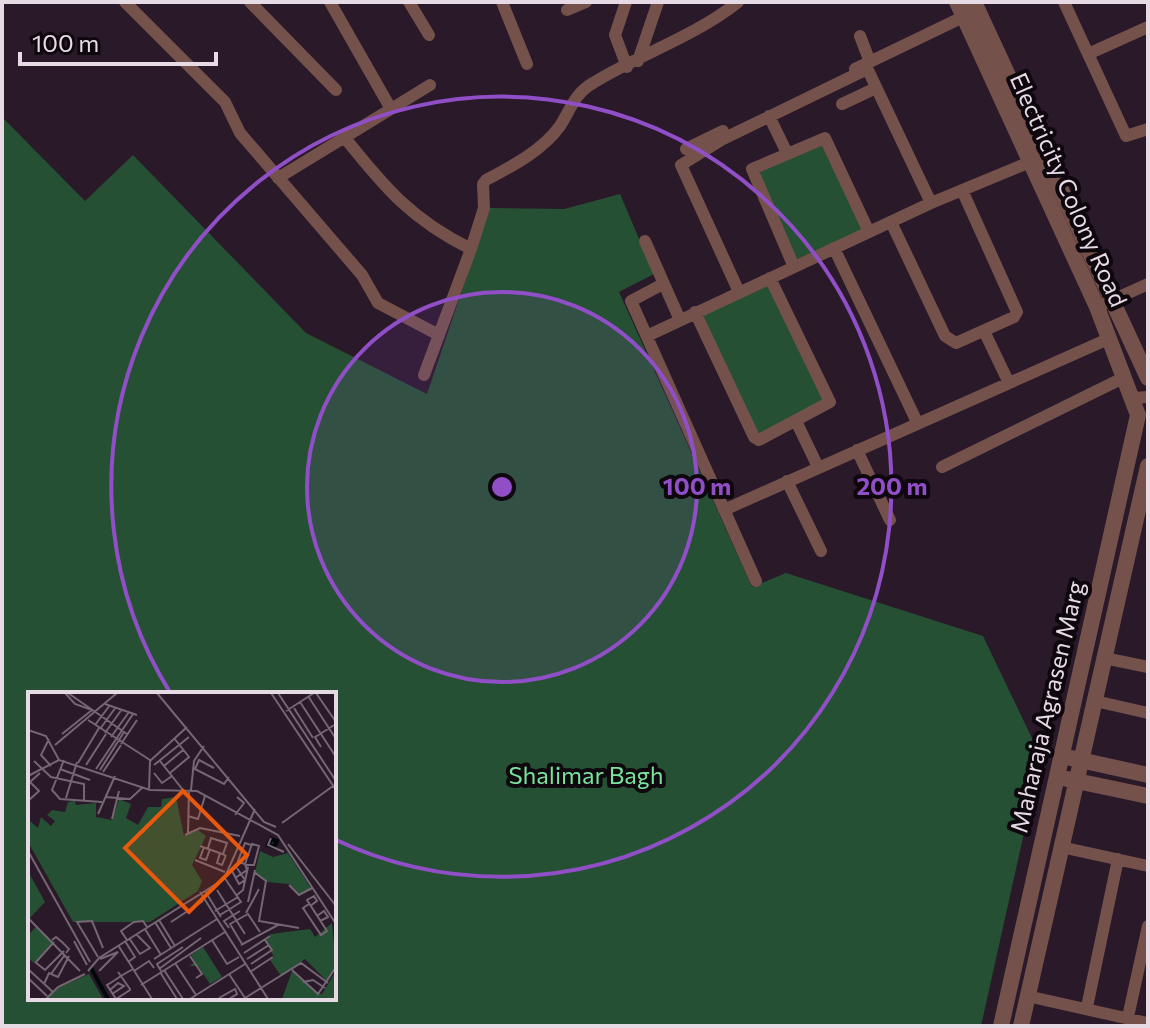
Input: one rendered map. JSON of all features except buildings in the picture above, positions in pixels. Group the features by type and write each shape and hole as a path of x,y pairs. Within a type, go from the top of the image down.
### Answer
{"street":[{"path":"125,2 225,102 240,133 362,275 378,303 439,335"},
{"path":"250,2 336,90"},
{"path":"330,2 391,109"},
{"path":"409,2 429,35"},
{"path":"502,2 527,64"},
{"path":"567,10 586,2"},
{"path":"626,2 615,35 632,64"},
{"path":"632,64 658,2"},
{"path":"424,375 471,249 484,208 482,193 486,180 545,143 581,92 738,2"},
{"name":"Electricity Colony Road","path":"974,2 1148,378"},
{"path":"1064,2 1126,136 1148,129"},
{"path":"686,149 870,62 960,10"},
{"name":"Electricity Colony Road","path":"960,10 1097,307 1123,378 1140,398"},
{"path":"1088,54 1148,27"},
{"path":"860,36 870,62"},
{"path":"739,292 681,165 769,116 865,70 931,203"},
{"path":"278,178 430,85"},
{"path":"842,104 876,88"},
{"path":"769,116 787,153"},
{"path":"345,138 391,196 413,216 471,249"},
{"path":"794,267 751,172 787,153 825,138 869,232"},
{"path":"647,336 931,203 1030,162"},
{"path":"891,222 947,341 956,343 984,331 1017,312 962,190"},
{"path":"645,241 680,320"},
{"path":"834,248 917,422"},
{"path":"695,312 755,439 796,421 830,402 770,278"},
{"path":"663,284 631,300 756,581"},
{"path":"1097,307 1148,284"},
{"path":"984,331 1008,381"},
{"path":"724,510 1108,339"},
{"path":"942,467 1123,378"},
{"name":"Maharaja Agrasen Marg","path":"1001,1026 1140,398"},
{"path":"796,421 818,467"},
{"path":"857,450 890,520"},
{"name":"Maharaja Agrasen Marg","path":"1024,1011 1148,466"},
{"path":"787,481 821,551"},
{"path":"1107,552 1127,556"},
{"path":"1104,658 1148,666"},
{"path":"1095,701 1148,713"},
{"path":"1062,755 1148,775"},
{"path":"1057,777 1148,796"},
{"path":"1061,847 1148,866"},
{"path":"1087,1007 1118,859"},
{"path":"1127,1022 1148,926"},
{"path":"1005,1007 1024,1011 1087,1007 1127,1022 1148,1023"}],"green space":[{"name":"Shalimar Bagh","path":"2,117 85,201 133,155 306,333 427,394 490,208 564,209 620,194 654,274 619,292 752,587 786,573 983,636 1041,757 981,1026 2,1026"},
{"path":"822,142 862,230 795,260 755,173"},
{"path":"769,283 826,402 757,435 701,315"}]}
